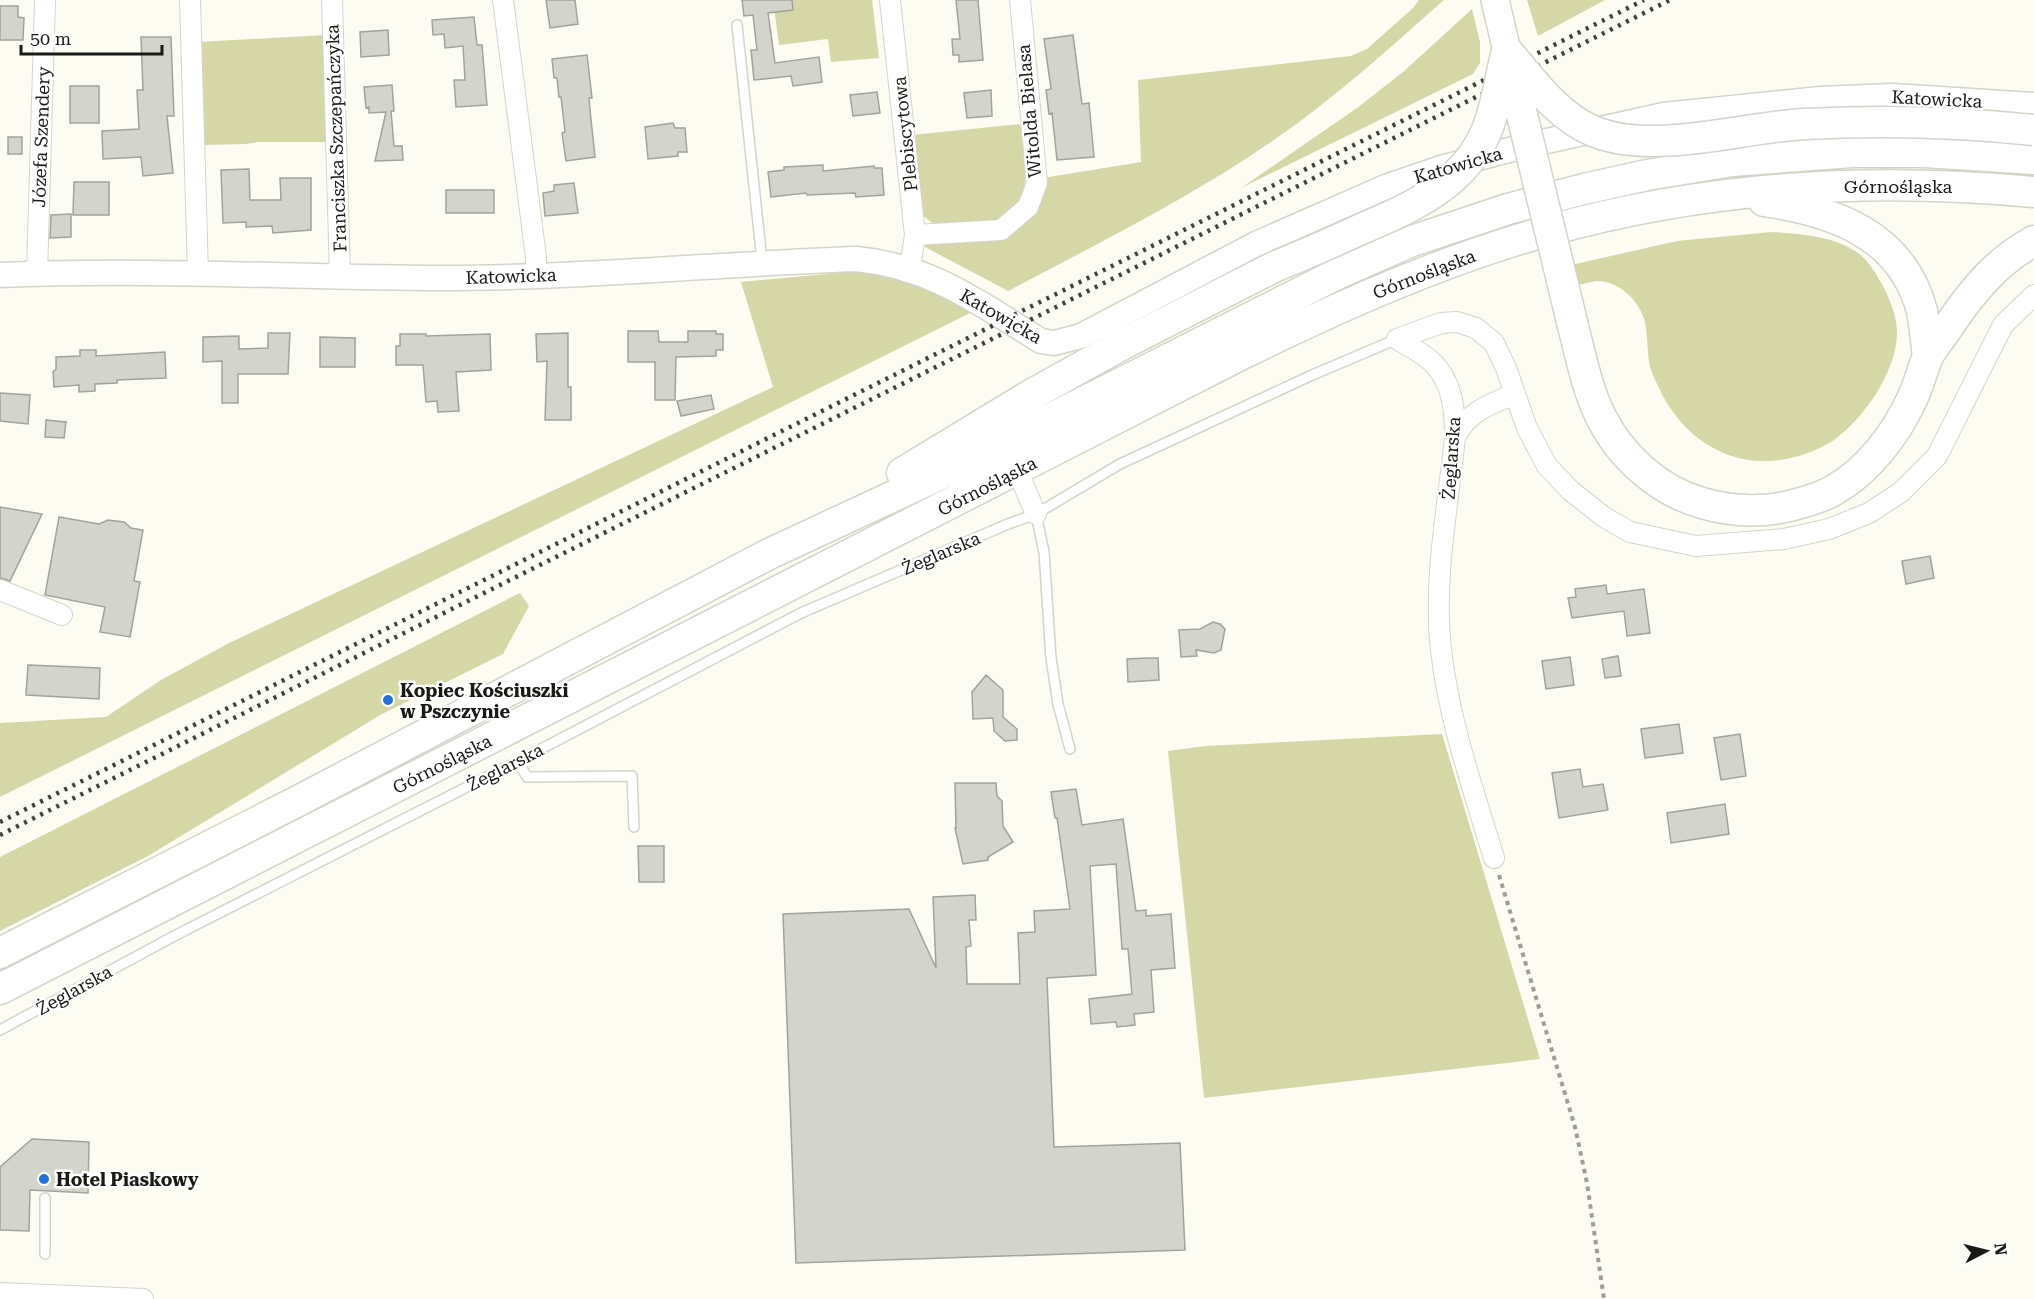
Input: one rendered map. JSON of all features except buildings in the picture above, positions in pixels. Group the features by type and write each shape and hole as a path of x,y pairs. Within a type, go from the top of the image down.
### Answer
{"main road":[{"path":"1495,0 1589,387 1602,418 1630,458 1664,487 1680,495 1718,508 1775,510 1833,491 1865,466 1894,431 1912,399 1928,357 1976,286 2006,259 2034,241"},
{"path":"1507,51 1566,114 1594,131 1620,140 1654,142 1782,126 1875,121 1963,123 2034,130"},
{"path":"769,554 1029,396 1123,344 1249,279 1398,213 1440,190 1470,159 1487,131 1507,51"},
{"name":"Górnośląska","path":"0,953 300,800 769,554 943,473 1337,274 1412,242 1508,209 1647,175 1732,161 1852,152 1925,152 2034,159"},
{"name":"Górnośląska","path":"0,989 1279,336 1360,298 1423,272 1549,230 1647,208 1714,197 1812,187 1880,184 1946,185 2034,192"},
{"path":"1714,197 1760,200 1812,210 1849,223 1878,240 1904,270 1918,301 1928,357"}],"street":[{"name":"Józefa Szendery","path":"37,274 45,0"},
{"path":"190,0 198,273"},
{"name":"Franciszka Szczepańczyka","path":"332,0 340,276"},
{"path":"503,0 536,276"},
{"name":"Plebiscytowa","path":"890,0 915,235 910,268"},
{"name":"Witolda Bielasa","path":"915,235 1001,230 1028,207 1037,183 1020,0"},
{"name":"Katowicka","path":"0,275 198,273 440,278 536,276 762,262 856,259 880,261 910,268 963,292 1047,343 1063,342 1081,336 1256,244 1388,186 1444,167 1524,146 1664,115 1820,99 1893,96 2034,105"},
{"path":"1396,339 1441,323 1457,322 1476,328 1494,343 1506,368 1527,428 1547,466 1570,491 1604,517 1630,532 1696,546 1784,539 1829,529 1869,513 1901,492 1937,456 2003,325 2034,295"},
{"name":"Żeglarska","path":"1396,339 1432,362 1442,375 1450,392 1455,411 1455,437 1439,601 1440,648 1447,693 1458,738 1494,858"},
{"path":"1455,437 1463,423 1484,407 1515,394"},
{"path":"1017,470 1036,514"},
{"path":"0,590 62,615"},
{"path":"0,1293 142,1299"}],"lane":[{"path":"737,25 762,262"},
{"name":"Żeglarska","path":"0,1030 178,934 518,761 801,613 1036,514 1119,464 1396,339"},
{"path":"1036,514 1044,552 1051,658 1058,704 1070,749"},
{"path":"518,761 527,777 632,776 634,827"},
{"path":"45,1198 45,1254"}],"path":[{"path":"1494,858 1575,1127 1587,1184 1604,1299"}],"green space":[{"path":"773,0 872,0 879,58 831,62 828,39 779,45"},
{"path":"1419,0 1444,0 1360,74 1294,126 1240,163 1175,202 1008,291 925,247 924,239 1006,235 1036,212 1043,178 1141,162 1138,80 1351,56 1367,49"},
{"path":"1527,0 1605,0 1538,36"},
{"path":"1472,9 1480,42 1480,63 1473,74 1241,188 1357,108 1403,72"},
{"path":"325,35 331,142 204,145 199,42"},
{"path":"1020,124 1026,178 1018,201 999,224 936,226 921,214 912,135"},
{"path":"1771,232 1825,238 1860,254 1871,266 1890,301 1897,329 1896,344 1892,360 1878,391 1846,431 1826,445 1792,458 1748,460 1716,449 1688,430 1667,403 1653,375 1649,362 1645,322 1638,307 1627,293 1612,284 1596,281 1578,285 1571,265 1677,241"},
{"path":"881,269 922,277 972,312 0,797 0,723 106,717 161,680 229,643 773,387 741,282"},
{"path":"520,593 529,606 503,654 382,714 148,856 0,931 0,857"},
{"path":"1442,734 1540,1059 1204,1098 1168,751 1206,746"}],"railway":[{"path":"0,822 1644,0"},
{"path":"0,835 1670,0"}],"place":[{"name":"Kopiec Kościuszki w Pszczynie","path":"388,700"},
{"name":"Hotel Piaskowy","path":"44,1179"}]}
